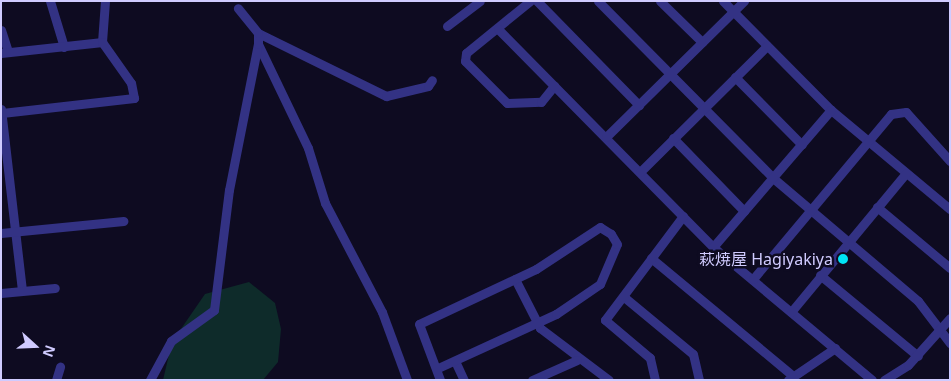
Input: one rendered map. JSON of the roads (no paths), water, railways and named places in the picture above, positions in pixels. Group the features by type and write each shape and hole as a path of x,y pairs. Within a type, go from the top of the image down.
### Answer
{"street":[{"path":"50,1 64,47"},
{"path":"2,117 134,98 131,83 102,42 105,1"},
{"path":"447,26 480,1"},
{"path":"530,1 498,29 466,53 465,61 506,103 541,102 554,86"},
{"path":"537,1 639,105"},
{"path":"598,1 773,178 902,285 941,328 950,344"},
{"path":"660,1 702,42"},
{"path":"723,1 831,110 950,209"},
{"path":"606,137 744,1"},
{"path":"238,8 258,33 386,96 428,86 432,80"},
{"path":"498,29 713,247 872,380"},
{"path":"1,30 5,53 102,42"},
{"path":"150,380 171,341 214,310 229,190 258,44 258,33"},
{"path":"258,44 308,148 325,203 382,312 408,380"},
{"path":"640,172 767,46"},
{"path":"736,77 802,145"},
{"path":"1,109 5,172 16,231 22,290"},
{"path":"713,247 831,110"},
{"path":"753,280 891,114 906,112 950,161"},
{"path":"673,138 744,211"},
{"path":"791,312 848,240 906,173"},
{"path":"877,207 950,268"},
{"path":"655,380 650,358 606,320 683,216"},
{"path":"1,232 123,221"},
{"path":"438,368 537,323 600,284 617,244 600,227 515,279 419,324 438,368 440,380"},
{"path":"651,258 791,378 835,348"},
{"path":"820,275 918,356"},
{"path":"515,279 537,323 577,360 609,380"},
{"path":"1,292 55,288"},
{"path":"624,297 693,354 699,380"},
{"path":"884,380 918,356 950,318"},
{"path":"532,380 577,360"},
{"path":"455,361 464,380"},
{"path":"56,380 60,367"}],"place":[{"name":"萩焼屋 Hagiyakiya","path":"843,259"}]}
